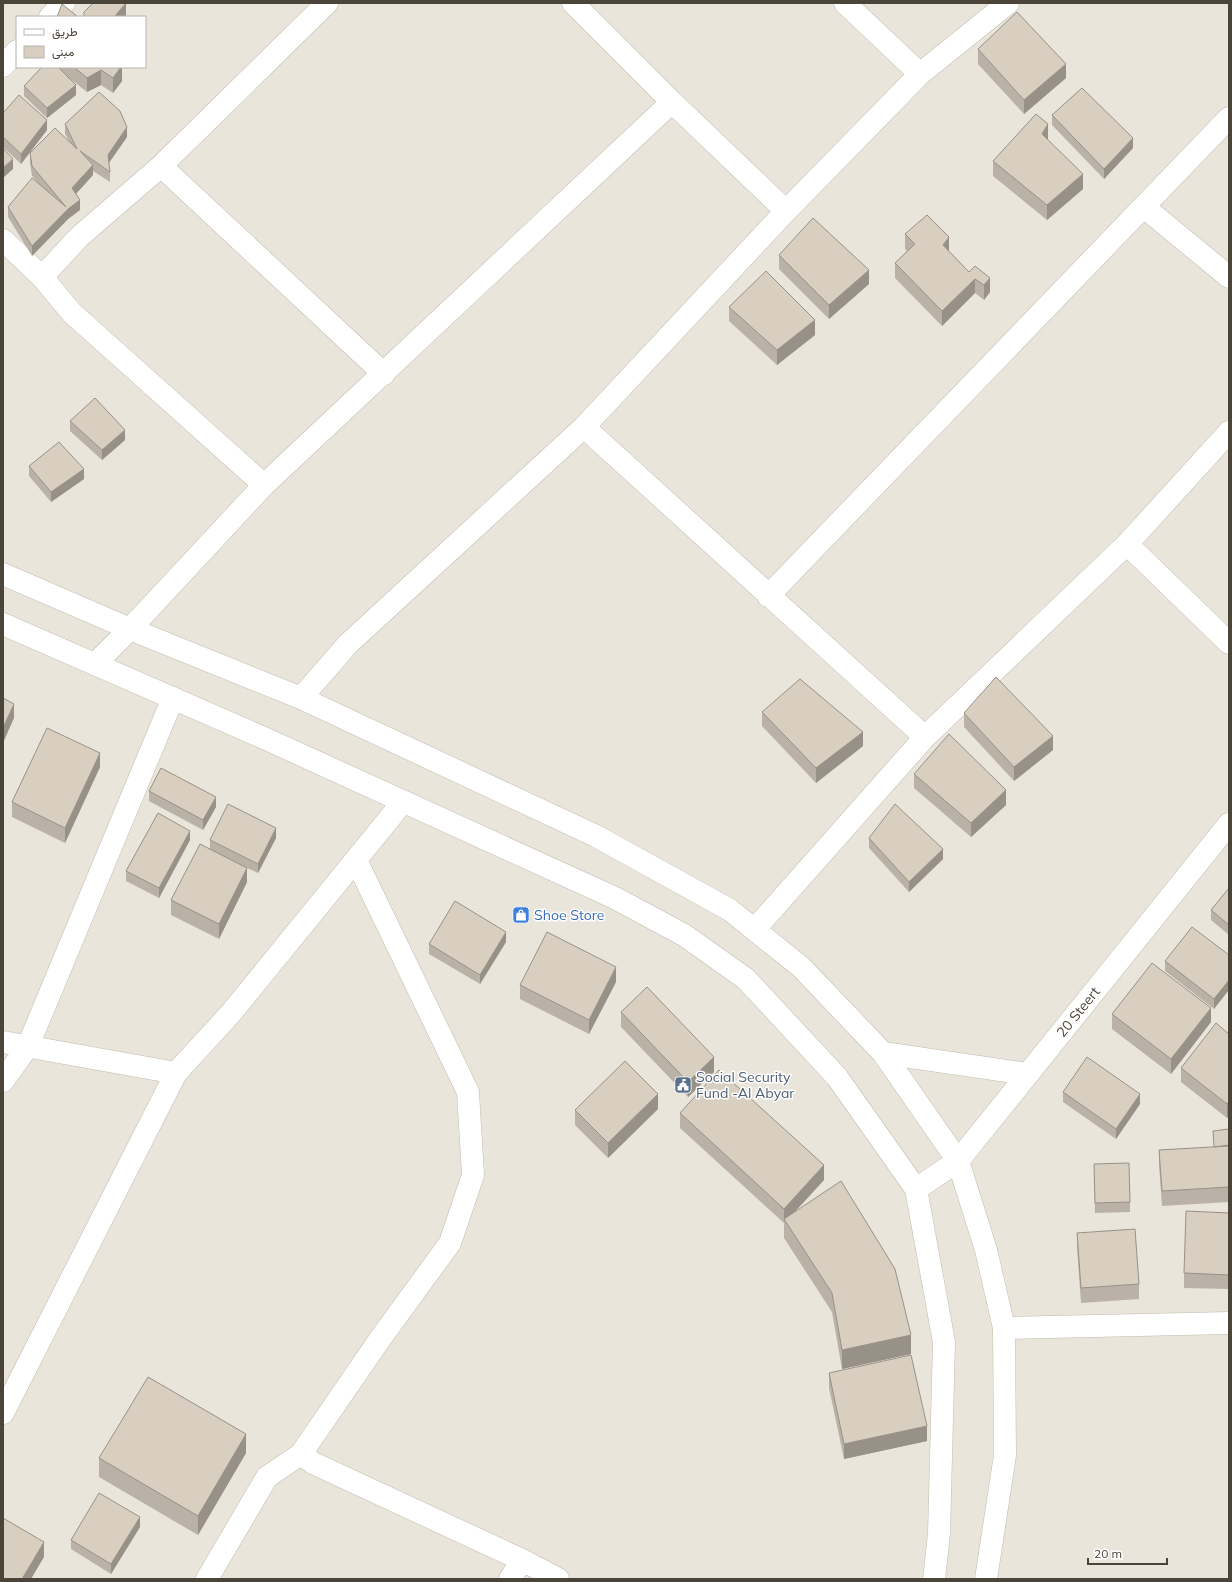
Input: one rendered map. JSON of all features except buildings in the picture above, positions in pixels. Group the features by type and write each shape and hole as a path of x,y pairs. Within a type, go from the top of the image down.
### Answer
{"street":[{"path":"51,16 64,3"},
{"path":"42,277 79,237 160,166 327,3"},
{"path":"573,3 672,102 786,211"},
{"path":"845,3 920,74"},
{"path":"301,698 348,644 584,427 786,211 920,74 1008,3"},
{"path":"3,66 16,52"},
{"path":"95,664 130,629 264,485 384,374 672,102"},
{"path":"768,596 1229,118"},
{"path":"160,166 384,374"},
{"path":"1144,207 1229,277"},
{"path":"3,240 42,277 72,313 264,485"},
{"path":"584,427 768,596 925,737"},
{"path":"755,929 925,737 1127,544 1229,432"},
{"path":"1127,544 1229,643"},
{"path":"3,574 130,629 301,698 596,836 730,910 801,967 883,1053 958,1161 986,1250 1004,1328 1005,1455 986,1579"},
{"path":"3,624 173,698 402,803 615,898 684,935 746,979 837,1076 916,1189 944,1342 939,1534 934,1579"},
{"path":"3,1081 28,1046 173,698"},
{"path":"3,1413 176,1073 231,1013 402,803"},
{"name":"20 Steert","path":"916,1189 958,1161 1229,824"},
{"path":"207,1579 267,1477 301,1454 380,1338 450,1243 473,1175 468,1092 356,860"},
{"path":"3,1042 176,1073"},
{"path":"883,1053 1028,1074"},
{"path":"1004,1328 1229,1323"},
{"path":"301,1454 313,1463 522,1560 558,1579"},
{"path":"510,1579 522,1560"}],"shaded area":[{"path":"3,3 1229,3 1229,1579 3,1579"}],"place":[{"name":"Shoe Store","path":"521,915"},
{"name":"Social Security Fund -Al Abyar","path":"683,1085"}]}
